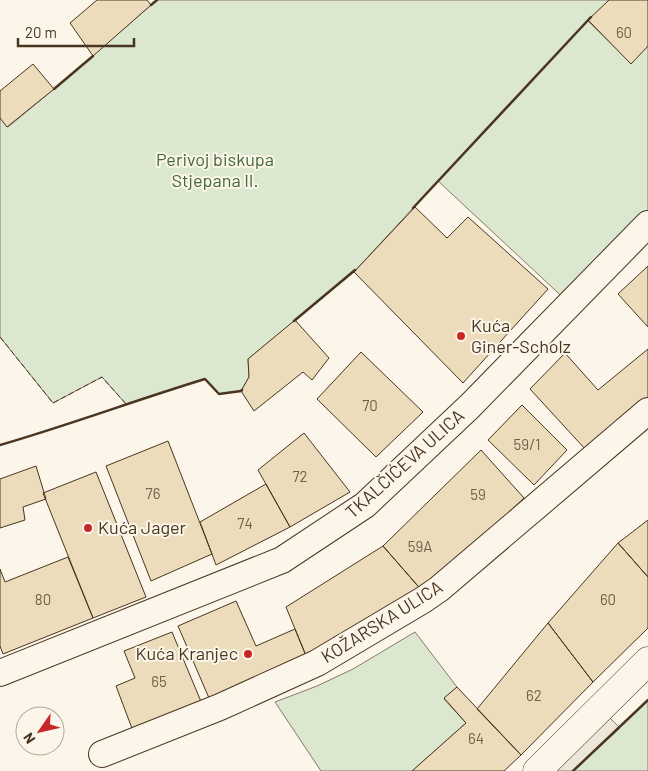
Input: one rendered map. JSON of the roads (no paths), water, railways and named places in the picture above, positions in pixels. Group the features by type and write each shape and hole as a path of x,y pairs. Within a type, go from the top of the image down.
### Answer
{"street":[{"name":"TKALČIĆEVA ULICA","path":"0,673 282,560 365,505 470,406 648,224"},
{"name":"KOŽARSKA ULICA","path":"102,754 220,707 317,663 423,600 440,588 648,411"},
{"path":"537,771 648,661"}],"place":[{"name":"Kuća Giner-Scholz","path":"461,336"},
{"name":"Kuća Jager","path":"88,528"},
{"name":"Kuća Kranjec","path":"248,654"}],"park label":[{"name":"Perivoj biskupa Stjepana II.","path":"215,170"}]}
